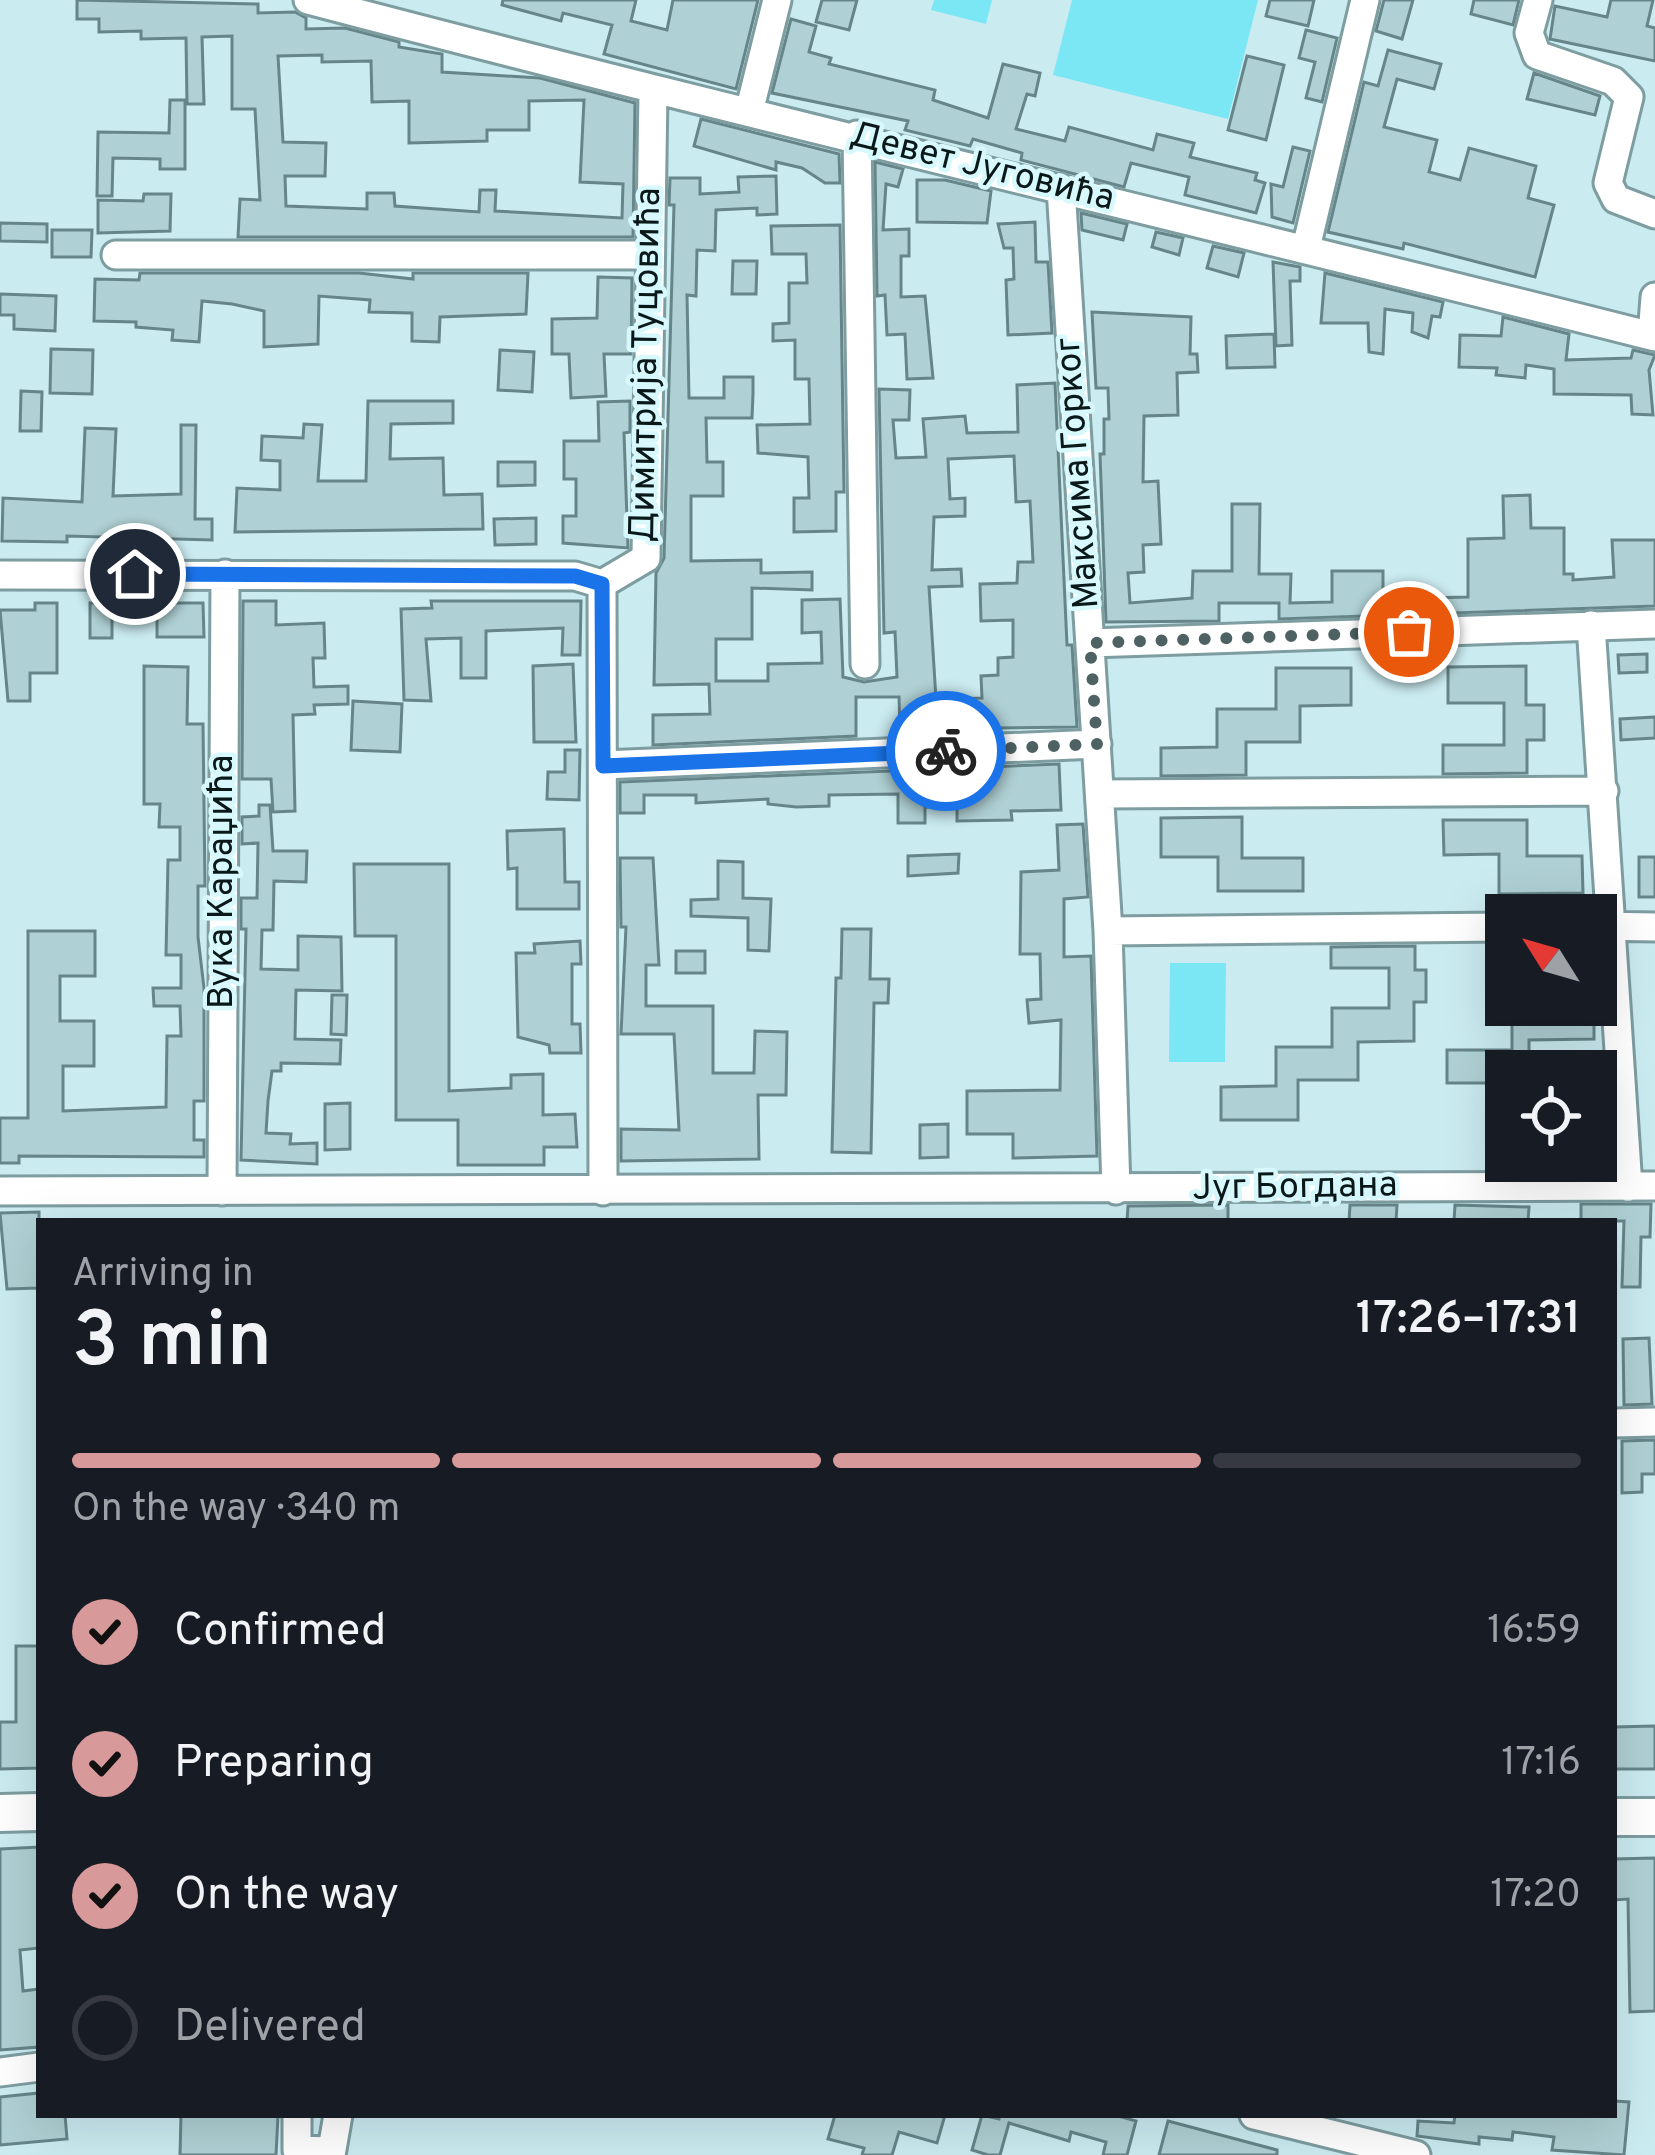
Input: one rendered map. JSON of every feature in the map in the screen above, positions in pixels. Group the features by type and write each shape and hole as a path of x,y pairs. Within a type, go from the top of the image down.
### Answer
{"main road":[{"path":"0,1813 36,1812"},
{"path":"1617,1817 1655,1817"}],"street":[{"name":"Девет Југовића","path":"308,0 653,91 857,135 1653,336"},
{"path":"415,28 422,0"},
{"path":"749,112 777,0"},
{"path":"1306,248 1365,0"},
{"path":"1538,0 1529,33 1537,55 1613,81 1629,98 1609,189 1616,199 1655,214"},
{"name":"Димитрија Туцовића","path":"603,1191 602,584 646,558 653,91"},
{"path":"857,135 865,664"},
{"name":"Максима Горког","path":"1061,188 1108,931 1106,1190 1098,1218"},
{"path":"116,254 649,255"},
{"path":"1653,336 1655,297"},
{"name":"Вука Караџића","path":"222,1191 225,574"},
{"path":"0,575 575,576 602,584"},
{"path":"1090,643 1655,624"},
{"path":"1591,626 1604,791 1604,894"},
{"path":"603,766 1097,744"},
{"path":"1100,794 1604,791"},
{"path":"1617,926 1655,927"},
{"path":"1108,931 1485,927"},
{"path":"1617,1018 1641,1187"},
{"name":"Југ Богдана","path":"0,1191 1641,1187"},
{"path":"162,1192 163,1218"},
{"path":"1617,1423 1655,1423"},
{"path":"0,2072 36,2067"},
{"path":"297,2118 297,2150 331,2153 337,2118"},
{"path":"1266,2118 1416,2155"}],"shaded area":[{"path":"934,0 992,0 986,24 931,10"},
{"path":"1072,0 1258,0 1228,119 1053,75"},
{"path":"1170,963 1226,963 1225,1062 1169,1062"}],"building":[{"path":"77,0 258,4 258,13 295,12 306,18 306,29 345,28 399,42 399,47 442,54 442,72 540,78 635,103 633,237 238,237 240,199 260,200 255,109 232,109 232,36 202,37 204,104 187,104 186,38 141,39 141,31 99,32 99,19 77,19","holes":["322,55 322,62 371,61 372,102 409,101 409,143 487,141 487,130 529,130 529,101 584,100 580,182 623,184 622,218 495,211 496,190 480,190 479,212 395,206 394,193 367,193 367,209 286,206 285,176 325,176 326,143 283,142 278,56"]},
{"path":"503,0 636,0 631,21 667,30 673,0 758,0 736,89 604,54 612,25 563,13 561,21 502,5"},
{"path":"822,0 857,0 849,30 816,22"},
{"path":"1270,0 1314,0 1308,26 1266,16"},
{"path":"1384,0 1413,0 1402,39 1376,31"},
{"path":"1474,0 1519,0 1513,25 1471,14"},
{"path":"1611,0 1653,0 1647,26 1655,28 1655,61 1550,39 1555,6 1607,17"},
{"path":"791,19 816,26 809,52 831,58 829,64 935,90 933,100 988,118 1003,64 1040,73 1035,96 1027,94 1016,129 1065,141 1069,127 1153,150 1157,134 1194,143 1190,157 1257,173 1255,180 1265,183 1256,213 1185,195 1189,177 1131,163 1124,187 1021,160 1022,153 973,139 970,146 905,130 908,121 772,93"},
{"path":"1306,30 1337,38 1322,102 1306,98 1315,62 1299,58"},
{"path":"1388,50 1441,64 1434,89 1397,79 1384,127 1437,140 1429,172 1460,180 1469,148 1536,166 1528,198 1554,205 1535,277 1404,243 1403,249 1328,232 1364,82 1378,86"},
{"path":"1247,56 1284,65 1266,140 1228,130"},
{"path":"1534,73 1600,96 1595,115 1527,99"},
{"path":"170,100 185,100 185,169 160,169 160,159 113,158 112,196 97,196 98,132 169,133"},
{"path":"701,119 839,154 840,183 825,183 802,168 776,162 776,170 694,146"},
{"path":"1293,147 1310,151 1293,223 1272,217 1271,184 1283,187"},
{"path":"875,162 903,169 898,187 886,184 883,230 909,229 909,256 901,256 901,297 925,296 933,378 907,379 905,334 887,335 885,295 877,296"},
{"path":"776,176 777,214 757,215 757,208 716,210 715,251 697,250 696,296 687,295 689,398 724,398 724,377 753,377 753,394 752,418 706,418 707,462 723,462 723,496 691,496 691,561 761,560 761,573 812,572 812,590 752,588 752,639 716,639 716,681 768,681 768,664 822,663 821,632 802,633 802,600 840,599 843,677 864,682 897,677 895,632 884,633 879,389 910,390 909,420 893,420 896,458 926,457 923,419 965,416 967,433 1018,432 1017,385 1055,383 1067,645 1072,645 1077,727 900,729 899,697 856,697 856,736 653,745 653,715 710,714 709,684 654,685 656,573 664,558 674,205 669,205 670,178 700,178 700,194 739,192 738,177","holes":["1014,456 1016,502 1030,501 1033,562 1018,562 1017,583 980,584 981,621 1013,620 1013,657 998,658 998,675 981,676 982,698 936,699 929,587 962,586 961,569 932,570 934,517 965,516 965,498 950,499 948,459"]},
{"path":"917,180 945,180 991,191 987,223 917,222"},
{"path":"144,194 171,194 170,231 98,233 98,200 143,201"},
{"path":"1081,213 1127,224 1123,240 1082,230"},
{"path":"1035,222 1036,262 1048,262 1052,333 1008,335 1006,280 1014,279 1013,248 1004,248 998,224"},
{"path":"0,223 47,224 47,242 0,241"},
{"path":"840,225 844,492 836,492 836,531 794,532 794,498 809,498 808,457 758,453 757,425 810,424 809,379 795,379 795,340 773,341 773,324 789,323 789,283 807,283 806,254 772,254 771,226"},
{"path":"52,230 92,230 91,257 52,257"},
{"path":"1156,232 1183,238 1179,255 1152,247"},
{"path":"1213,246 1244,253 1238,277 1207,268"},
{"path":"733,261 757,261 756,294 732,294"},
{"path":"1273,262 1300,267 1300,281 1290,281 1292,345 1276,346"},
{"path":"140,273 359,273 413,279 413,273 528,273 526,314 440,317 439,342 412,341 412,313 369,312 370,300 319,296 318,344 264,347 264,311 232,304 202,301 199,342 172,340 173,330 136,327 136,322 94,321 95,279 139,280"},
{"path":"1325,273 1443,302 1440,317 1432,316 1428,338 1412,332 1413,313 1385,309 1383,354 1369,352 1368,323 1321,323"},
{"path":"598,277 632,278 631,354 604,354 606,396 571,398 569,354 552,354 552,319 597,318"},
{"path":"0,294 56,296 55,331 14,329 14,315 0,315"},
{"path":"1092,312 1191,317 1190,354 1197,354 1198,372 1177,373 1178,415 1144,416 1143,482 1158,481 1161,544 1143,545 1144,572 1128,573 1130,603 1192,598 1193,571 1232,571 1232,504 1260,504 1259,574 1291,574 1290,603 1332,602 1332,571 1383,571 1383,599 1468,597 1468,539 1504,538 1503,496 1530,495 1531,528 1564,528 1564,574 1573,574 1573,580 1614,577 1612,540 1655,540 1655,606 1279,619 1279,603 1219,603 1219,621 1106,622 1100,454 1104,454 1104,419 1109,419 1108,388 1096,388"},
{"path":"1503,317 1569,334 1566,360 1631,358 1633,350 1655,355 1649,370 1653,415 1632,414 1631,395 1554,394 1554,369 1526,365 1525,378 1496,375 1497,368 1459,367 1460,335 1501,336"},
{"path":"1274,334 1275,367 1227,368 1226,336"},
{"path":"51,349 93,350 92,394 50,393"},
{"path":"500,350 534,352 532,392 498,390"},
{"path":"21,391 42,392 41,431 20,431"},
{"path":"368,401 453,401 453,423 391,424 390,459 443,458 444,495 482,494 483,529 235,532 237,488 280,490 280,461 261,460 262,436 303,438 304,424 322,425 318,481 366,481"},
{"path":"630,401 630,432 624,433 628,548 563,543 563,516 576,516 576,479 564,479 564,441 599,441 598,402"},
{"path":"181,425 196,425 195,519 212,519 212,540 67,536 67,542 2,541 3,498 82,502 85,428 116,429 113,496 181,494"},
{"path":"498,462 535,462 535,485 498,486"},
{"path":"536,518 536,544 495,545 494,519"},
{"path":"243,601 276,601 276,625 324,623 325,658 313,658 314,687 348,686 348,704 314,705 315,714 293,715 295,811 273,812 271,779 242,779"},
{"path":"431,601 581,601 580,655 562,655 563,628 486,631 486,678 461,678 461,638 426,639 431,701 404,700 401,609 432,608"},
{"path":"35,603 57,603 57,673 30,673 30,701 8,701 0,610 35,610"},
{"path":"90,603 112,603 112,638 90,638"},
{"path":"157,603 203,603 204,637 157,637"},
{"path":"1647,654 1647,672 1619,673 1618,655"},
{"path":"573,664 576,742 534,742 533,666"},
{"path":"144,666 188,667 187,724 203,724 205,886 198,886 198,937 204,988 204,1101 194,1101 194,1140 204,1140 204,1157 19,1156 19,1163 0,1163 0,1118 28,1118 28,931 95,931 95,976 60,976 60,1021 94,1021 94,1066 63,1066 63,1111 166,1107 167,1036 181,1036 180,1006 154,1006 153,988 181,988 181,955 166,955 168,860 180,860 180,827 159,827 160,804 144,804"},
{"path":"1526,666 1526,705 1544,705 1544,740 1527,740 1527,773 1443,774 1443,745 1504,745 1504,703 1448,703 1448,667"},
{"path":"1276,668 1351,668 1351,705 1300,706 1300,742 1246,742 1246,775 1161,776 1161,748 1217,747 1217,709 1276,709"},
{"path":"353,701 402,704 400,752 351,750"},
{"path":"1655,717 1655,738 1621,740 1620,719"},
{"path":"565,750 580,750 579,800 547,799 548,772 565,772"},
{"path":"1059,764 1061,810 1011,811 1012,820 957,821 957,807 925,807 925,823 898,823 898,794 829,795 829,806 796,807 768,804 768,799 696,803 696,795 644,795 644,813 620,813 620,782"},
{"path":"259,805 270,805 273,851 307,851 306,882 274,881 273,930 262,930 261,969 298,970 298,936 341,937 342,991 296,990 295,1039 341,1040 340,1064 281,1063 281,1071 272,1071 268,1101 266,1133 291,1134 290,1144 317,1143 317,1164 241,1160 246,929 241,929 241,898 257,898 258,843 242,844 242,817 259,816"},
{"path":"1242,817 1242,858 1303,858 1303,891 1218,891 1218,857 1161,857 1161,818"},
{"path":"1443,820 1527,820 1527,856 1582,856 1583,893 1499,894 1499,854 1444,855"},
{"path":"1083,824 1088,897 1064,899 1064,957 1091,956 1097,1156 1013,1158 1013,1134 967,1134 967,1091 1060,1090 1061,1020 1029,1023 1027,1000 1041,999 1040,954 1020,954 1021,872 1059,870 1057,825"},
{"path":"564,829 565,882 579,882 579,909 517,909 517,868 508,869 507,831"},
{"path":"959,854 958,873 908,876 908,856"},
{"path":"1639,857 1655,857 1655,897 1639,897"},
{"path":"620,858 653,858 659,965 646,965 646,1006 713,1006 713,1073 754,1073 755,1031 787,1032 786,1095 758,1095 759,1159 621,1161 621,1129 679,1130 674,1034 621,1034 626,927 621,927"},
{"path":"718,861 743,862 743,898 771,899 769,951 748,950 748,918 691,916 691,900 718,899"},
{"path":"354,864 449,864 449,1091 511,1088 511,1075 543,1074 543,1115 575,1114 577,1147 544,1147 544,1165 458,1165 458,1120 396,1120 396,936 355,936"},
{"path":"842,929 871,929 870,979 889,979 888,1003 874,1003 871,1153 832,1152 836,978 841,978"},
{"path":"580,941 581,964 572,964 572,1024 580,1024 581,1053 550,1053 549,1045 518,1037 516,953 535,953 534,944"},
{"path":"1415,946 1415,970 1426,970 1426,1002 1414,1002 1414,1041 1358,1042 1358,1080 1298,1080 1298,1120 1221,1120 1221,1087 1276,1086 1276,1047 1332,1047 1332,1008 1389,1008 1389,968 1331,968 1331,947"},
{"path":"676,951 705,951 705,973 676,973"},
{"path":"332,995 347,995 346,1035 331,1034"},
{"path":"1512,1026 1594,1026 1594,1039 1529,1040 1529,1050 1512,1050"},
{"path":"1447,1050 1485,1050 1485,1083 1447,1083"},
{"path":"350,1103 350,1149 325,1150 325,1104"},
{"path":"948,1124 948,1157 920,1158 920,1125"},
{"path":"1581,1204 1651,1204 1650,1237 1641,1237 1640,1287 1622,1287 1624,1221 1581,1218"},
{"path":"1228,1205 1228,1218 1127,1218 1128,1206"},
{"path":"1350,1205 1397,1205 1396,1218 1349,1218"},
{"path":"1455,1205 1529,1207 1528,1218 1454,1218"},
{"path":"39,1212 36,1288 7,1289 0,1213"},
{"path":"1649,1338 1652,1404 1624,1405 1623,1339"},
{"path":"1655,1440 1655,1474 1642,1474 1642,1492 1622,1493 1622,1441"},
{"path":"16,1646 36,1646 36,1768 0,1769 0,1722 16,1722"},
{"path":"1655,1726 1655,1769 1617,1769 1617,1727"},
{"path":"36,1847 36,1948 20,1950 23,1991 36,1989 36,2047 0,2050 0,1849"},
{"path":"1655,1858 1655,2011 1630,2012 1628,1899 1617,1900 1617,1859"},
{"path":"36,2093 36,2118 65,2118 67,2139 0,2145 0,2097"},
{"path":"1617,2101 1629,2102 1624,2155 1552,2150 1554,2137 1513,2132 1512,2140 1479,2137 1479,2144 1417,2136 1418,2121 1454,2123 1455,2118 1617,2118"},
{"path":"181,2118 278,2118 276,2155 180,2155"},
{"path":"834,2118 944,2118 937,2143 899,2132 892,2155 862,2155 864,2148 828,2139"},
{"path":"981,2118 1136,2121 1127,2155 1103,2155 1106,2142 1071,2132 1069,2141 1009,2123 1000,2155 972,2150"},
{"path":"1168,2121 1277,2150 1277,2155 1159,2155"}],"way so far":[{"path":"946,751 1097,744 1090,643 1409,632"}],"route":[{"path":"135,574 575,576 602,584 603,766 946,751"}]}
